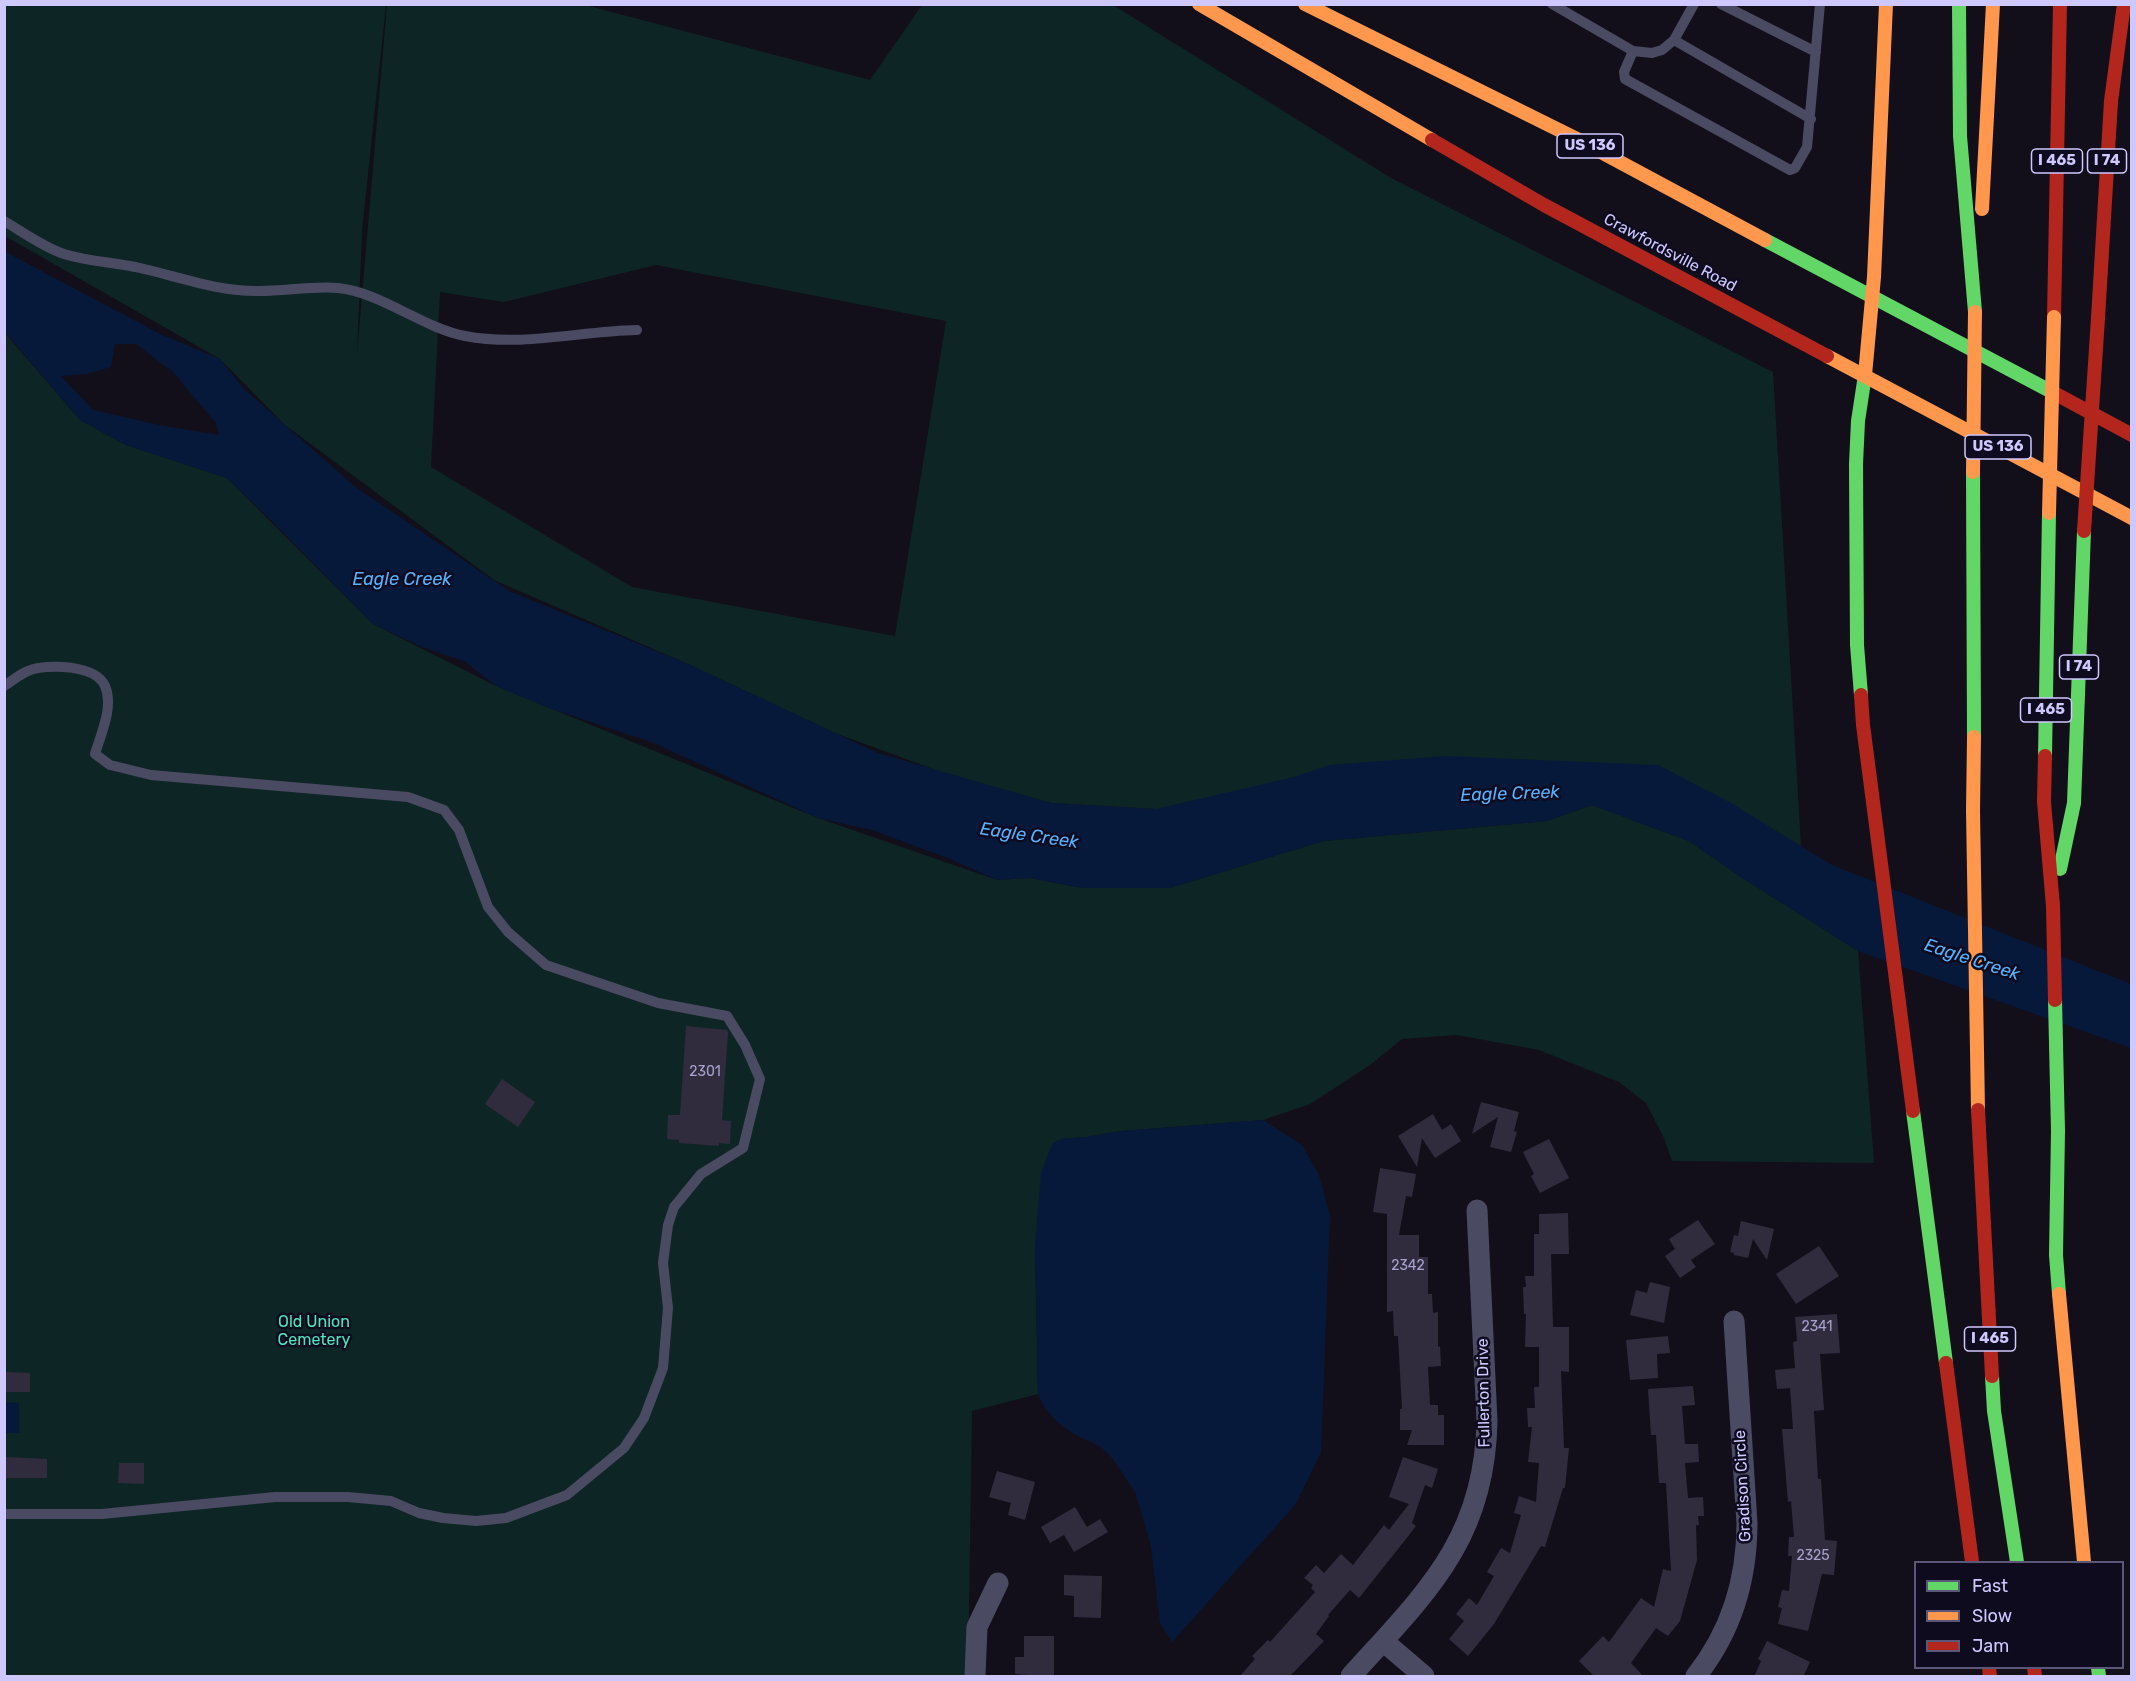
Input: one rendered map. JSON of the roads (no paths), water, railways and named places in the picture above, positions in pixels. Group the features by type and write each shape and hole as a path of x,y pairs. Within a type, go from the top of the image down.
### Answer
{"main road":[{"name":"Crawfordsville Road","path":"1199,4 1544,205 2132,518"},
{"name":"US 136","path":"1305,4 1575,138 2132,435"},
{"path":"1886,4 1872,297 1858,422 1857,645 1873,802 1972,1561"},
{"path":"1959,4 1960,136 1975,312"},
{"name":"I 465","path":"1993,4 1987,140 1975,312 1973,811 1978,1114 1994,1411 2018,1561"},
{"name":"I 465","path":"2060,4 2044,802 2053,906 2058,1131 2056,1256 2065,1375 2084,1561"},
{"name":"I 74","path":"2053,906 2074,803 2084,531 2111,101 2124,4"}],"street":[{"name":"Fullerton Drive","path":"1351,1677 1445,1567 1465,1529 1481,1481 1487,1421 1477,1210"},
{"name":"Gradison Circle","path":"1696,1677 1717,1647 1731,1615 1741,1582 1747,1548 1734,1321"},
{"path":"975,1677 977,1627 998,1583"},
{"path":"1383,1641 1424,1677"}],"lane":[{"path":"1552,4 1633,51 1652,53 1662,50 1674,40 1694,4"},
{"path":"1721,4 1816,52"},
{"path":"1633,51 1624,72 1625,79 1790,170 1795,168 1806,153 1820,4"},
{"path":"1674,40 1811,119"},
{"path":"4,221 38,242 63,253 142,268 227,289 260,291 340,288 463,335 510,341 637,330"},
{"path":"4,686 29,670 63,666 93,673 105,685 108,706 95,754 110,765 151,775 408,797 444,810 459,830 488,907 508,932 546,965 658,1003 727,1016 745,1044 760,1079 743,1148 700,1174 674,1207 668,1226 663,1263 668,1308 663,1368 644,1418 624,1448 567,1495 506,1518 476,1521 419,1513 391,1501 348,1497 274,1497 102,1514 4,1514"}],"water":[{"name":"Eagle Creek","path":"4,251 160,334 220,359 243,388 354,486 509,591 688,664 878,753 1051,803 1156,809 1294,777 1330,765 1445,756 1658,765 1731,803 1832,865 2131,984 2131,1048 1858,951 1744,879 1689,841 1592,805 1547,821 1323,841 1170,888 1082,888 1030,878 997,880 950,859 872,830 818,818 654,743 552,709 496,686 464,661 422,647 373,624 227,478 126,445 80,420 5,332","holes":["115,344 136,344 172,371 216,423 219,435 164,426 93,410 61,376 87,374 111,367"]},
{"path":"1263,1120 1302,1145 1319,1175 1330,1216 1321,1452 1296,1504 1172,1642 1160,1623 1151,1546 1135,1492 1113,1459 1101,1447 1074,1434 1057,1422 1045,1408 1038,1394 1035,1244 1041,1173 1052,1144 1061,1139 1122,1131"},
{"path":"5,1402 19,1403 19,1433 5,1433"}],"park label":[{"name":"Old Union Cemetery","path":"314,1331"}]}
